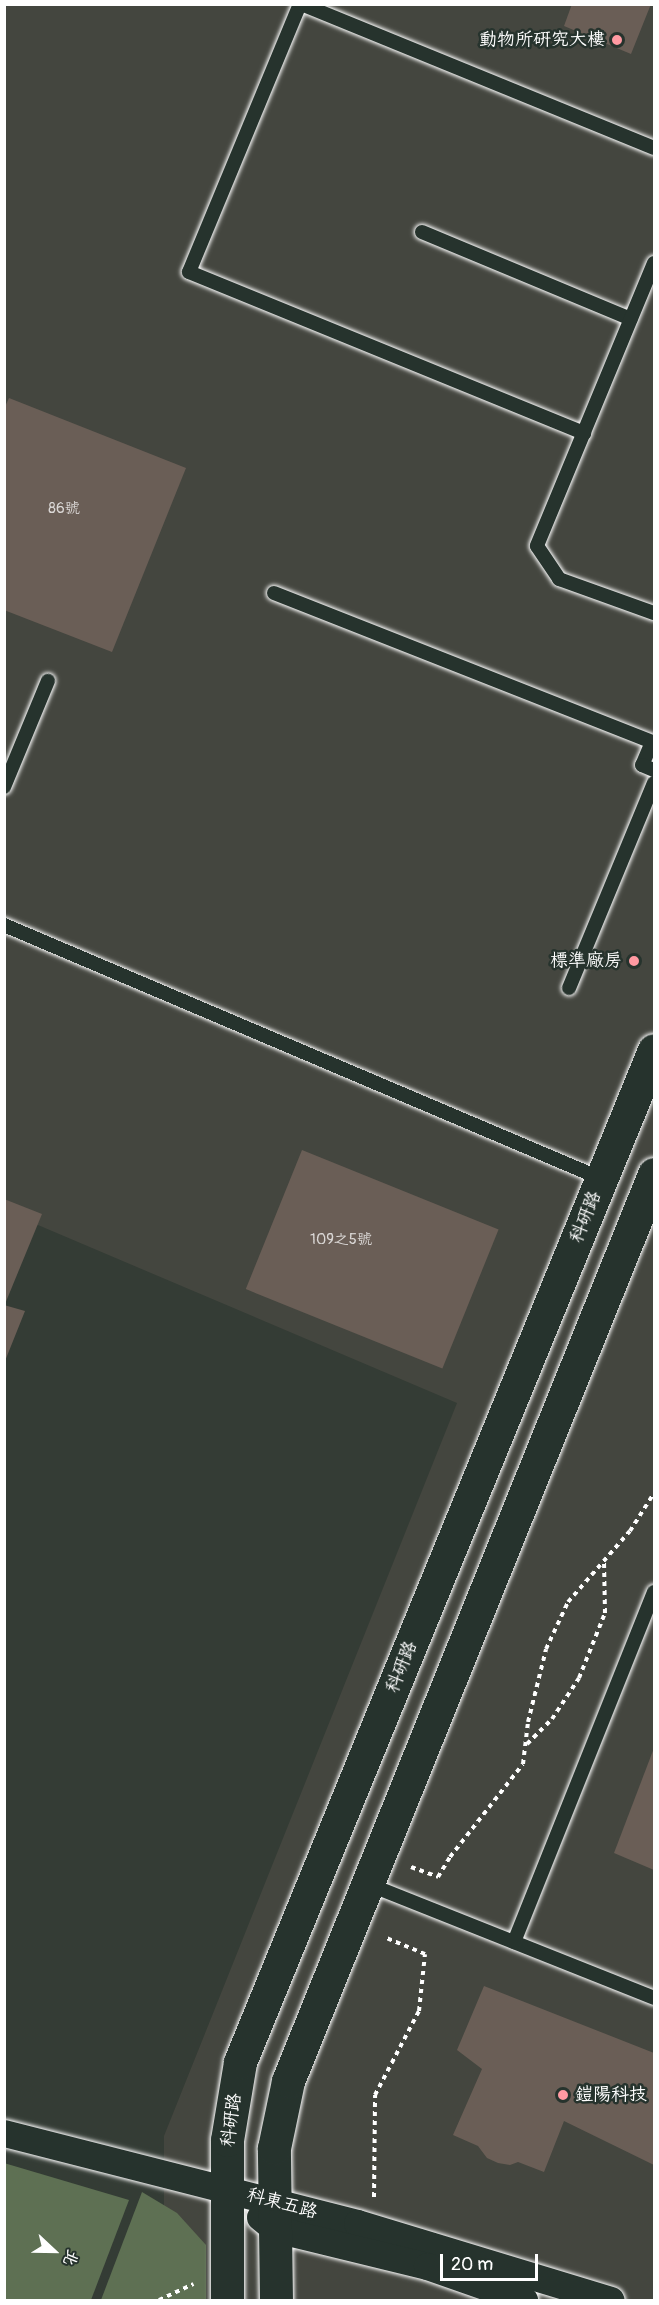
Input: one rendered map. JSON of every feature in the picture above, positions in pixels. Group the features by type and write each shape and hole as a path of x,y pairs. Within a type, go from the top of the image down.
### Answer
{"street":[{"name":"科研路","path":"227,2301 227,2140 240,2062 654,1050"},
{"path":"276,2301 274,2148 288,2081 654,1174"},
{"path":"4,2133 227,2189"},
{"name":"科東五路","path":"227,2189 275,2216 427,2265 524,2301"},
{"name":"科東五路","path":"275,2216 357,2223 611,2301"}],"lane":[{"path":"584,433 189,272 300,4 654,148"},
{"path":"422,232 631,319"},
{"path":"654,263 537,546 559,579 654,613"},
{"path":"274,593 652,742 642,765 654,770"},
{"path":"4,788 48,681"},
{"path":"569,988 654,783"},
{"path":"4,925 602,1179"},
{"path":"514,1942 654,1592"},
{"path":"368,1884 654,1998"}],"path":[{"path":"411,1867 438,1877 450,1857 523,1764 546,1649 568,1602 630,1530 654,1493"},
{"path":"525,1745 552,1719 579,1678 605,1613 604,1562"},
{"path":"374,2199 375,2095 419,2011 425,1954 384,1937"},
{"path":"159,2301 196,2283"}],"shaded area":[{"path":"4,5 654,5 654,2300 164,2300 164,2136 457,1403 5,1211"}],"green space":[{"path":"4,2163 129,2200 91,2300 5,2300"},
{"path":"142,2192 177,2213 206,2245 206,2300 101,2300"}],"building":[{"name":"動物所研究大樓","path":"572,4 651,4 631,54 564,26"},
{"path":"9,398 186,468 112,652 4,610 4,409"},
{"path":"302,1150 499,1229 442,1368 246,1289"},
{"path":"4,1199 42,1214 5,1304 4,1304"},
{"path":"4,1305 25,1311 5,1361 4,1361"},
{"path":"654,1748 654,1870 614,1853"},
{"name":"鎧陽科技","path":"484,1986 654,2053 654,2165 564,2121 544,2172 518,2162 510,2165 498,2163 487,2158 478,2146 453,2135 482,2069 457,2050"}],"place":[{"name":"動物所研究大樓","path":"617,40"},
{"name":"標準廠房","path":"634,961"},
{"name":"鎧陽科技","path":"563,2095"}]}
